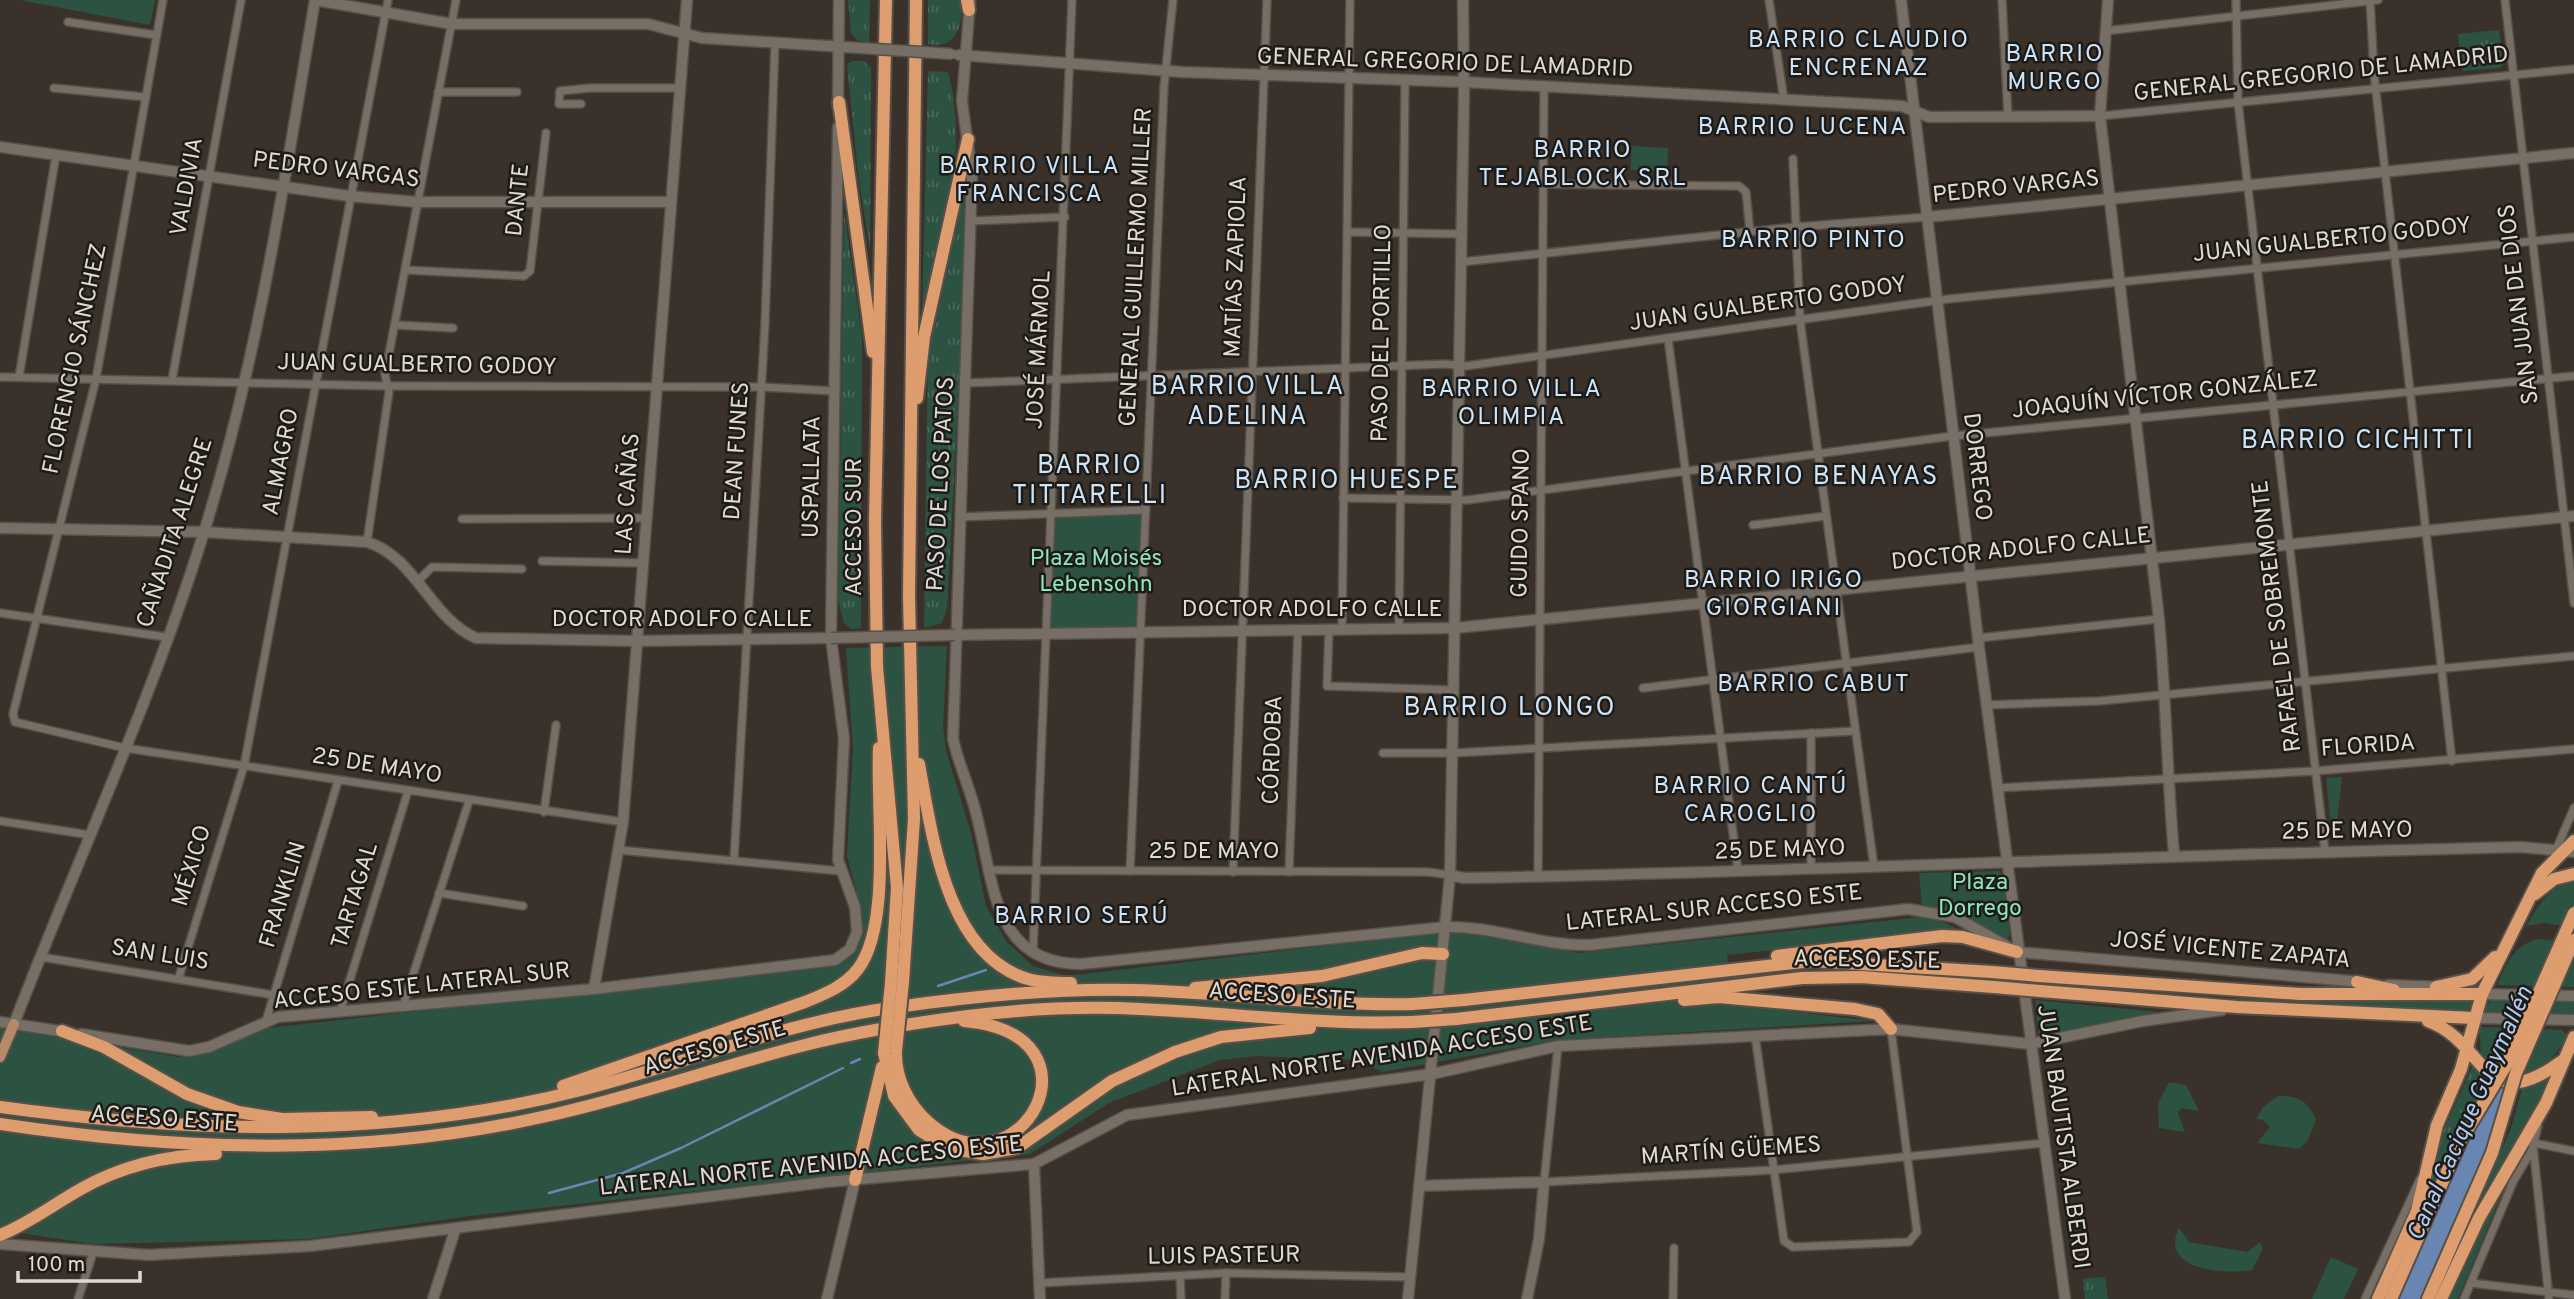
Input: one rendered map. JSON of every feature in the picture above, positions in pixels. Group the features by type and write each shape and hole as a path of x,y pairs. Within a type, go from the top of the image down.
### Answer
{"highway":[{"name":"ACCESO SUR","path":"886,0 875,522 881,713 897,880 897,982"},
{"name":"ACCESO SUR","path":"890,1052 912,875 913,731 909,652 916,0"},
{"path":"838,102 877,387"},
{"path":"910,461 924,337 968,139"},
{"path":"456,1112 582,1080 805,1002 837,988 849,979 867,956 876,933 877,784 881,713"},
{"path":"913,731 941,865 954,905 977,944 1008,970 1026,978 1130,990"},
{"path":"2378,1299 2417,1211 2437,1125 2459,1073 2463,1044 2482,994 2540,876 2550,863 2567,852 2574,841"},
{"path":"2526,903 2554,879 2574,874"},
{"path":"2428,1299 2492,1153 2516,1073 2574,913"},
{"path":"1698,973 1784,955 1942,936 1964,937 2017,952"},
{"path":"2391,1299 2461,1140 2503,1072 2574,940"},
{"path":"2236,990 2440,987 2472,979 2502,949"},
{"path":"1169,992 1322,976 1422,953 1443,954"},
{"name":"ACCESO ESTE","path":"1,1107 94,1119 209,1128 299,1128 418,1119 585,1089 853,1014 1011,994 1130,990 1330,1004 1413,1004 1825,961 2236,990 2482,994"},
{"name":"ACCESO ESTE","path":"0,1124 92,1137 208,1146 362,1143 454,1133 582,1108 806,1045 919,1023 1039,1009 1106,1007 1359,1024 1412,1022 1548,1010 1802,978 1861,977 2237,1007 2414,1016 2472,1025"},
{"path":"2357,982 2421,995"},
{"path":"1548,1010 1719,997 1866,1011 1885,1019 1891,1029"},
{"path":"2414,1016 2448,1029 2477,1062 2497,1078 2515,1083 2538,1077 2569,1053"},
{"path":"890,1052 912,1103 926,1120 946,1134 973,1142 992,1141 1016,1132 1031,1118 1041,1098 1042,1076 1035,1056 1022,1040 986,1024 919,1023"},
{"path":"890,1052 891,1089 912,1123 939,1144 983,1154 1017,1148 1112,1081 1196,1044 1250,1033 1359,1024"},
{"path":"2472,1025 2477,1062"},
{"path":"62,1031 104,1047 187,1094 238,1112 282,1119 352,1116 418,1119"},
{"path":"2441,1299 2479,1218 2529,1142 2574,1037"},
{"path":"855,1180 890,1052"},
{"path":"0,1234 104,1177 165,1157 388,1146 418,1143 454,1133"}],"main road":[{"name":"CAÑADITA ALEGRE","path":"0,1057 14,1024"}],"street":[{"name":"FLORENCIO SÁNCHEZ","path":"15,722 13,714 57,527 96,379 136,166 145,97 163,0"},
{"name":"VALDIVIA","path":"172,380 241,0"},
{"name":"GENERAL GREGORIO DE LAMADRID","path":"315,0 385,15 452,24 648,24 683,35 775,44 952,54 1166,71 1464,82 1902,106 1929,117 2100,117 2574,69"},
{"name":"CAÑADITA ALEGRE","path":"14,1024 125,748 204,532 243,383 284,186 315,0"},
{"name":"ALMAGRO","path":"244,766 349,196 388,0"},
{"path":"367,542 389,392 385,375 456,0"},
{"name":"LAS CAÑAS","path":"594,989 623,822 669,202 687,0"},
{"name":"USPALLATA","path":"839,0 831,638 844,739 840,871 858,919 858,932 850,948"},
{"name":"JOSÉ MÁRMOL","path":"1032,953 1072,64 1072,0"},
{"name":"GENERAL GUILLERMO MILLER","path":"1130,871 1166,71 1173,0"},
{"name":"MATÍAS ZAPIOLA","path":"1233,872 1267,0"},
{"path":"1342,629 1350,0"},
{"path":"1408,1299 1450,875 1462,234 1463,0"},
{"path":"1769,0 1784,100"},
{"name":"DORREGO","path":"1901,0 2021,981"},
{"path":"2002,0 2008,117"},
{"path":"2108,0 2100,117 2117,282 2159,619 2166,695 2167,778 2174,855"},
{"name":"RAFAEL DE SOBREMONTE","path":"2236,0 2238,102 2325,852"},
{"path":"2370,0 2375,89 2452,761"},
{"path":"2105,31 2378,0"},
{"name":"SAN JUAN DE DIOS","path":"2505,0 2548,378 2569,516 2574,603"},
{"name":"PASO DE LOS PATOS","path":"969,3 962,101 972,175 953,739 977,815 987,870 1001,911 1013,931 1032,953"},
{"path":"68,22 156,35"},
{"name":"DEAN FUNES","path":"734,860 745,638 762,387 775,44"},
{"name":"PASO DEL PORTILLO","path":"1399,629 1405,80"},
{"name":"GUIDO SPANO","path":"1538,876 1544,86"},
{"path":"581,104 559,104 559,91 590,88 678,88"},
{"path":"54,89 145,97"},
{"path":"438,92 517,92"},
{"name":"DANTE","path":"405,270 524,276 530,271 546,133"},
{"name":"PEDRO VARGAS","path":"0,147 349,196 417,202 669,202"},
{"name":"PEDRO VARGAS","path":"1461,262 1795,227 1927,217 2574,153"},
{"path":"19,377 56,155"},
{"path":"1793,159 1800,320 1874,867"},
{"path":"1543,184 1739,186 1746,192 1750,232"},
{"path":"971,221 1065,217"},
{"path":"1347,232 1462,234"},
{"name":"JUAN GUALBERTO GODOY","path":"966,383 1402,365 1460,366 1937,300 2574,237"},
{"path":"395,325 453,328"},
{"path":"1668,338 1738,871"},
{"name":"JOAQUÍN VÍCTOR GONZÁLEZ","path":"1343,498 1458,500 1953,436 2574,376"},
{"name":"JUAN GUALBERTO GODOY","path":"0,377 388,386 762,387 834,391"},
{"path":"960,517 1146,510"},
{"path":"1753,525 1826,516"},
{"name":"DOCTOR ADOLFO CALLE","path":"0,528 57,527 204,532 367,542 391,553 456,627 476,638 638,641 1242,629 1455,628 2569,516"},
{"path":"462,519 647,518"},
{"path":"542,561 643,563"},
{"path":"417,582 432,567 522,569"},
{"path":"0,613 166,637"},
{"path":"1643,688 2159,619"},
{"name":"CÓRDOBA","path":"1289,872 1298,629"},
{"path":"1329,629 1327,686 1454,690"},
{"path":"1986,705 2099,701 2574,656"},
{"name":"25 DE MAYO","path":"15,722 125,748 623,822"},
{"path":"544,812 556,725"},
{"path":"1383,753 1453,753 1719,736 1855,731"},
{"path":"1811,733 1811,869"},
{"name":"FLORIDA","path":"1997,788 2315,771 2574,749"},
{"name":"MÉXICO","path":"179,977 244,766"},
{"name":"FRANKLIN","path":"266,1021 338,780"},
{"name":"TARTAGAL","path":"340,1012 408,791"},
{"path":"403,1006 469,801"},
{"path":"2540,876 2567,852 2574,808"},
{"path":"0,821 90,835"},
{"name":"25 DE MAYO","path":"987,870 1428,872 1450,875 1538,876 2174,855 2521,847 2567,852"},
{"path":"620,850 840,871"},
{"path":"439,893 523,905"},
{"name":"LATERAL SUR ACCESO ESTE","path":"1032,953 1059,964 1082,964 1446,927 1483,928 1548,943 1590,945 1915,909 1955,918 2017,952"},
{"name":"ACCESO ESTE LATERAL SUR","path":"0,1022 189,1051 209,1047 266,1021 594,989 835,960 850,948"},
{"name":"JOSÉ VICENTE ZAPATA","path":"2017,952 2440,987"},
{"name":"SAN LUIS","path":"41,957 179,977 274,995"},
{"name":"JUAN BAUTISTA ALBERDI","path":"2021,981 2065,1299"},
{"name":"ACCESO ESTE","path":"2482,994 2539,1007 2574,1020"},
{"name":"ACCESO ESTE","path":"2472,1025 2522,1020 2554,995 2574,996"},
{"name":"LATERAL NORTE AVENIDA ACCESO ESTE","path":"0,1244 93,1253 149,1255 296,1247 455,1230 612,1207 855,1180 1034,1164 1127,1115 1432,1074 1558,1046 1891,1029 2030,1044 2143,1021 2237,1007"},
{"path":"1755,1035 1773,1170 1787,1246 1909,1242 1917,1232 1891,1029"},
{"path":"1527,1299 1539,1239 1558,1046"},
{"path":"2529,1142 2574,1151"},
{"path":"2464,1299 2521,1170 2529,1142"},
{"path":"2529,1142 2536,1175 2549,1296"},
{"name":"MARTÍN GÜEMES","path":"1419,1186 1773,1170 2045,1143"},
{"path":"1034,1164 1040,1299"},
{"path":"2521,1170 2529,1168 2536,1175"},
{"path":"2365,1299 2424,1172"},
{"path":"827,1299 855,1180"},
{"path":"433,1299 455,1230"},
{"path":"1673,1299 1674,1248"},
{"path":"78,1299 93,1253"},
{"path":"1225,1299 1226,1273"},
{"name":"LUIS PASTEUR","path":"1040,1283 1226,1273 1410,1278"},
{"path":"1180,1276 1181,1299"},
{"path":"2471,1283 2549,1296 2574,1295"}],"green space":[{"path":"20,0 155,0 150,25"},
{"path":"848,0 870,0 869,42 858,41 851,33"},
{"path":"928,0 961,0 960,26 957,33 946,43 928,44"},
{"path":"2499,30 2503,64 2500,68 2462,71 2458,34"},
{"path":"864,61 871,68 870,250 858,174 847,64"},
{"path":"928,71 948,72 956,133 950,194 922,315"},
{"path":"1631,146 1668,148 1667,171 1631,170"},
{"path":"966,181 968,216 947,608 942,623 924,628 928,342"},
{"path":"844,211 862,337 861,628 851,629 844,623 838,600"},
{"name":"Plaza Moisés Lebensohn","path":"1144,511 1139,630 1048,632 1053,514"},
{"path":"947,646 943,726 946,750 971,833 986,906 1006,941 1033,966 1066,976 1443,932 1483,932 1578,953 1931,916 1959,930 1727,955 1734,1005 1873,1021 1558,1040 1382,1072 1358,1060 1257,1056 1220,1060 1109,1103 1030,1154 470,1216 308,1239 93,1244 0,1230 0,1028 179,1057 211,1052 268,1028 840,964 853,955 863,931 859,901 847,856 853,748 846,648"},
{"path":"2342,777 2335,840 2332,837 2326,778"},
{"name":"Plaza Dorrego","path":"2000,871 2004,878 2010,934 2006,941 1961,915 1922,905 1919,873"},
{"path":"2574,880 2574,905 2565,926 2544,923 2526,926 2551,892"},
{"path":"2537,939 2559,941 2538,986 2497,985 2516,951"},
{"path":"2574,951 2574,987 2558,987"},
{"path":"2229,998 2473,999 2468,1011 2320,1006"},
{"path":"2035,1000 2158,1012 2039,1039"},
{"path":"2490,1000 2531,1001 2525,1013 2484,1012"},
{"path":"2551,1002 2574,1002 2574,1014 2546,1013"},
{"path":"2479,1027 2519,1028 2499,1072 2481,1056"},
{"path":"2539,1029 2561,1030 2568,1035 2548,1062 2518,1075"},
{"path":"2473,1065 2490,1082 2461,1127 2423,1214 2444,1130"},
{"path":"2551,1077 2512,1155 2474,1211 2511,1128 2522,1089"},
{"path":"2169,1082 2186,1085 2199,1111 2181,1108 2178,1113 2185,1132 2159,1128 2158,1103"},
{"path":"2278,1096 2302,1101 2316,1120 2308,1140 2299,1149 2257,1143 2270,1127 2263,1120 2256,1119 2263,1107"},
{"path":"2503,1191 2458,1299 2448,1299 2489,1212"},
{"path":"2179,1228 2189,1242 2247,1252 2260,1242 2263,1249 2252,1270 2226,1271 2197,1267 2178,1253 2175,1242"},
{"path":"2331,1257 2358,1269 2344,1299 2312,1299"},
{"path":"2105,1277 2108,1299 2085,1299 2083,1279"}],"water":[{"path":"2574,905 2574,949 2420,1299 2399,1299"}],"waterway":[{"path":"938,986 986,970"},
{"path":"851,1063 860,1059"},
{"path":"549,1193 623,1173 681,1148 843,1068"}],"district":[{"name":"BARRIO CLAUDIO ENCRENAZ","path":"1859,55"},
{"name":"BARRIO MURGO","path":"2055,69"},
{"name":"BARRIO LUCENA","path":"1803,128"},
{"name":"BARRIO TEJABLOCK SRL","path":"1583,165"},
{"name":"BARRIO VILLA FRANCISCA","path":"1030,181"},
{"name":"BARRIO PINTO","path":"1814,241"},
{"name":"BARRIO VILLA ADELINA","path":"1248,402"},
{"name":"BARRIO VILLA OLIMPIA","path":"1512,404"},
{"name":"BARRIO CICHITTI","path":"2358,441"},
{"name":"BARRIO BENAYAS","path":"1819,477"},
{"name":"BARRIO TITTARELLI","path":"1090,481"},
{"name":"BARRIO HUESPE","path":"1347,481"},
{"name":"BARRIO IRIGO GIORGIANI","path":"1774,595"},
{"name":"BARRIO CABUT","path":"1814,685"},
{"name":"BARRIO LONGO","path":"1510,708"},
{"name":"BARRIO CANTÚ CAROGLIO","path":"1751,801"},
{"name":"BARRIO SERÚ","path":"1082,917"}],"water label":[{"name":"Canal Cacique Guaymallén","path":"2471,1114"}]}
